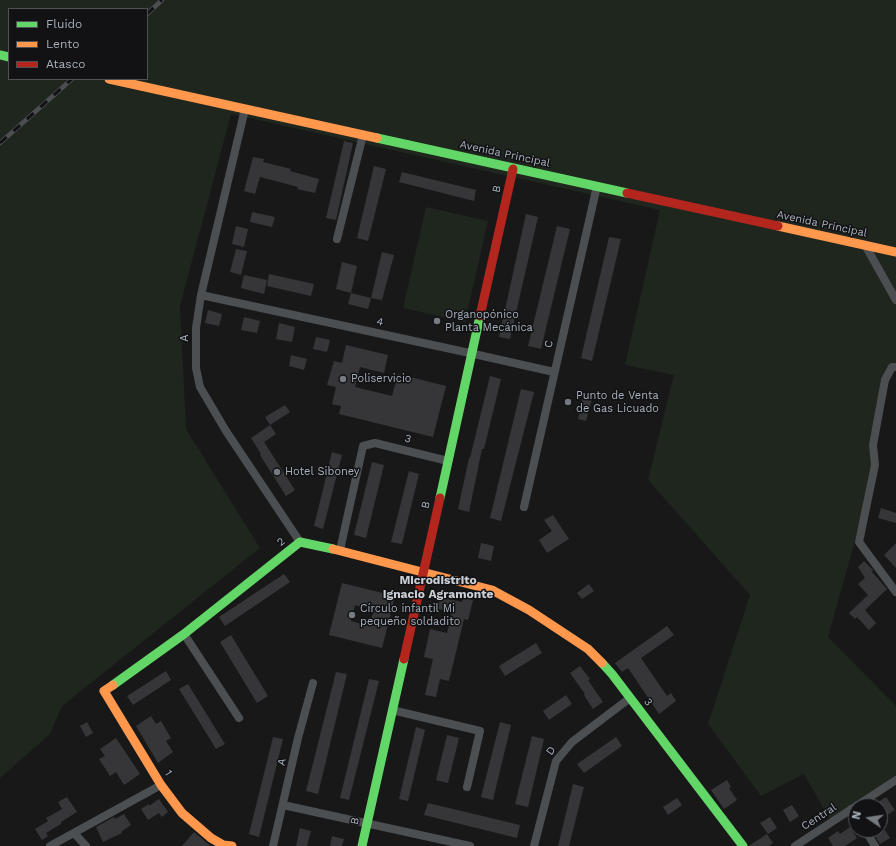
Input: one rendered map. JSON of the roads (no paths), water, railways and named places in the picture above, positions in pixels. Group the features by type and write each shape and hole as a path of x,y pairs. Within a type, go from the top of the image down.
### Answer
{"street":[{"name":"Avenida Principal","path":"114,80 896,252"},
{"name":"A","path":"245,109 201,295 196,328 196,368 200,387 226,431 300,542"},
{"path":"337,239 363,135"},
{"name":"B","path":"362,846 513,169"},
{"name":"C","path":"524,506 597,186"},
{"path":"865,245 896,300"},
{"name":"4","path":"201,295 554,372"},
{"path":"896,367 892,367 885,380 873,444 875,466 859,542 896,592"},
{"name":"3","path":"340,550 363,446 375,443 448,461"},
{"name":"2","path":"104,691 184,634 300,542 340,550 492,590 509,599"},
{"name":"3","path":"509,599 588,649 612,674 744,846"},
{"path":"184,634 239,718"},
{"name":"A","path":"273,846 298,738 313,683"},
{"name":"1","path":"104,691 161,785 182,812 211,838 223,844 232,846"},
{"name":"D","path":"534,846 556,761 572,742 630,698"},
{"path":"392,710 480,731 467,787"},
{"name":"Central","path":"868,798 896,780"},
{"path":"50,846 161,785"},
{"path":"283,805 470,846"},
{"name":"Central","path":"795,846 848,811"},
{"path":"74,833 86,846"}],"railway":[{"path":"148,13 162,0"},
{"path":"0,143 71,80"}],"place":[{"name":"Organopónico Planta Mecánica","path":"437,321"},
{"name":"Poliservicio","path":"343,379"},
{"name":"Punto de Venta de Gas Licuado","path":"568,402"},
{"name":"Hotel Siboney","path":"277,472"},
{"name":"Círculo infantil Mi pequeño soldadito","path":"352,615"}],"district":[{"name":"Microdistrito Ignacio Agramonte","path":"438,587"}]}
